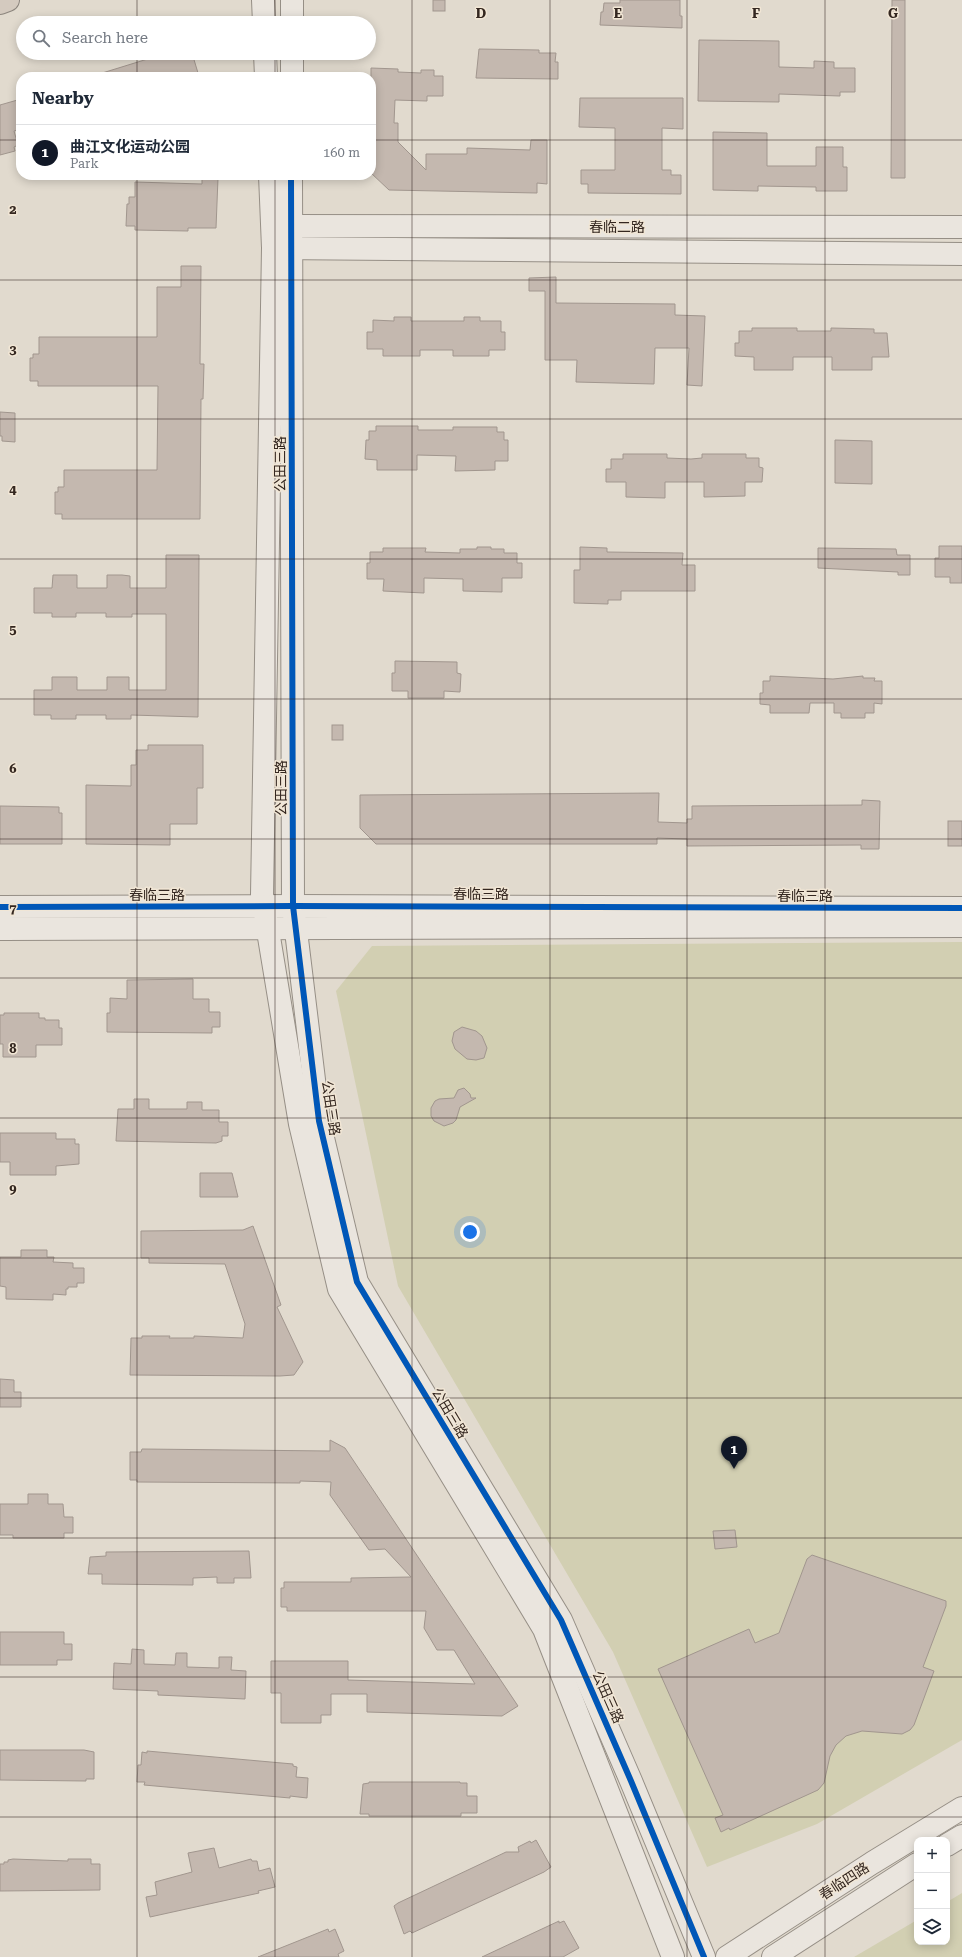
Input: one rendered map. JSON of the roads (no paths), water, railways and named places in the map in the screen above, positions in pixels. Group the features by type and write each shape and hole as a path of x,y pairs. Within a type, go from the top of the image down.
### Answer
{"highway":[{"path":"0,3 8,0"}],"street":[{"path":"263,0 264,16"},
{"path":"292,0 292,16"},
{"path":"265,60 266,72"},
{"path":"292,60 292,72"},
{"name":"公田三路","path":"271,180 281,237 293,906 319,1121 357,1282 561,1620 632,1782 704,1957"},
{"name":"公田三路","path":"290,180 281,237 262,886 263,906 268,928 300,1124 339,1289 544,1629 673,1957"},
{"name":"春临二路","path":"281,237 962,227"},
{"name":"春临二路","path":"281,237 962,254"},
{"name":"春临三路","path":"0,908 293,906 962,908"},
{"path":"0,929 962,926"},
{"name":"春临四路","path":"727,1957 872,1863 962,1808"},
{"path":"950,1843 962,1836"},
{"name":"春临四路","path":"773,1957 914,1866"}],"place":[{"name":"曲江文化运动公园","path":"734,1469"}]}
